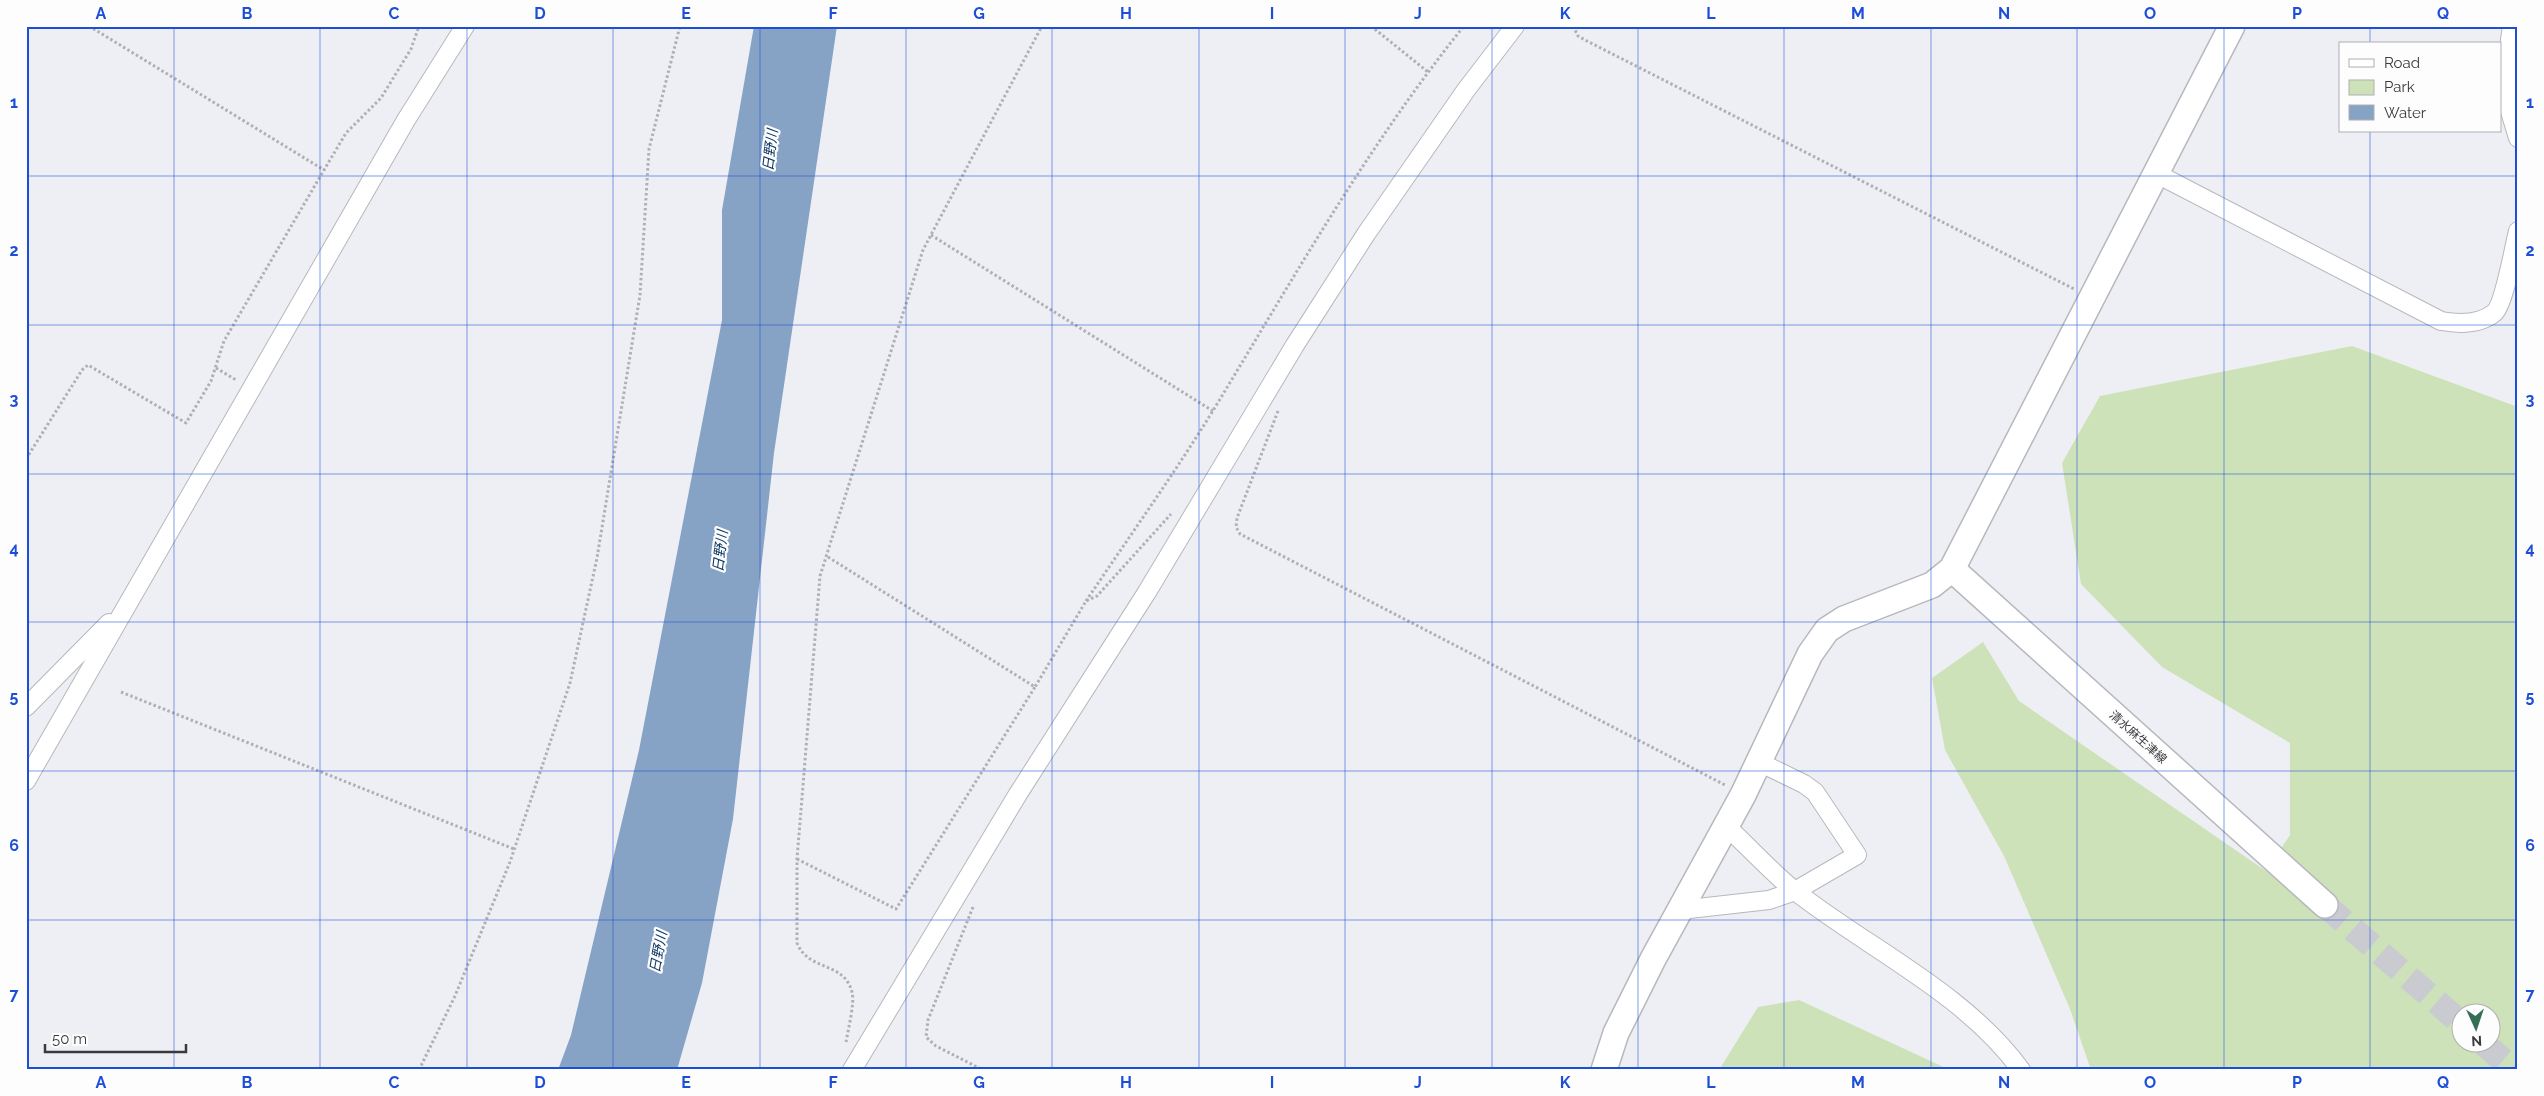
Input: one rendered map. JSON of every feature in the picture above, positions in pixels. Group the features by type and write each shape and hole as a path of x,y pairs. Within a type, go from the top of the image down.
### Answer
{"street":[{"path":"26,781 406,120 465,26"},
{"path":"852,1070 1018,794 1147,592 1305,329 1371,226 1466,90 1515,26"},
{"path":"1604,1070 1616,1033 1743,795 1810,654 1828,630 1844,619 1932,585 1952,569 2232,26"},
{"path":"2512,26 2506,67 2506,98 2518,138"},
{"path":"2157,174 2441,321 2460,324 2481,320 2495,312 2501,300 2518,232"},
{"name":"清水麻生津線","path":"1952,569 2324,905"},
{"path":"26,707 106,626 130,598"},
{"path":"1680,910 1769,900 1795,891 1857,855 1815,792 1804,784 1759,762"},
{"path":"1726,826 1795,891 1958,1006 2002,1043 2021,1070"}],"path":[{"path":"89,26 324,170"},
{"path":"26,458 82,370 88,365 106,374 186,424 216,368 224,341 324,170 346,133 380,98 411,49 420,26"},
{"path":"420,1070 455,996 514,849 570,683 597,558 640,295 649,149 661,95 680,26"},
{"path":"845,1051 853,994 846,980 836,971 810,961 801,954 797,943 797,859 820,576 828,557 923,250 1042,26"},
{"path":"1371,26 1428,72"},
{"path":"797,859 896,909 1035,687 1086,601 1213,411 1318,234 1428,72 1464,26"},
{"path":"1573,26 1578,36 1585,40 2093,298"},
{"path":"931,235 1213,411"},
{"path":"216,368 251,390"},
{"path":"1279,409 1237,518 1236,527 1240,534 1743,795"},
{"path":"1086,601 1097,596 1174,510"},
{"path":"828,557 1035,687"},
{"path":"121,692 514,849"},
{"path":"974,902 928,1020 926,1037 936,1046 983,1070"}],"green space":[{"path":"2352,346 2518,407 2518,1070 2091,1070 2070,1009 2004,856 1945,750 1932,678 1983,642 2019,701 2266,871 2290,835 2290,743 2162,667 2081,584 2062,463 2100,396"},
{"path":"1799,1000 1950,1070 1719,1070 1758,1007"}],"water":[{"name":"日野川","path":"754,26 837,26 774,453 733,819 702,983 677,1070 558,1070 571,1035 639,750 722,320 722,210"}],"tunnel":[{"path":"2325,905 2452,1015"},
{"path":"2496,1054 2515,1070"}]}
